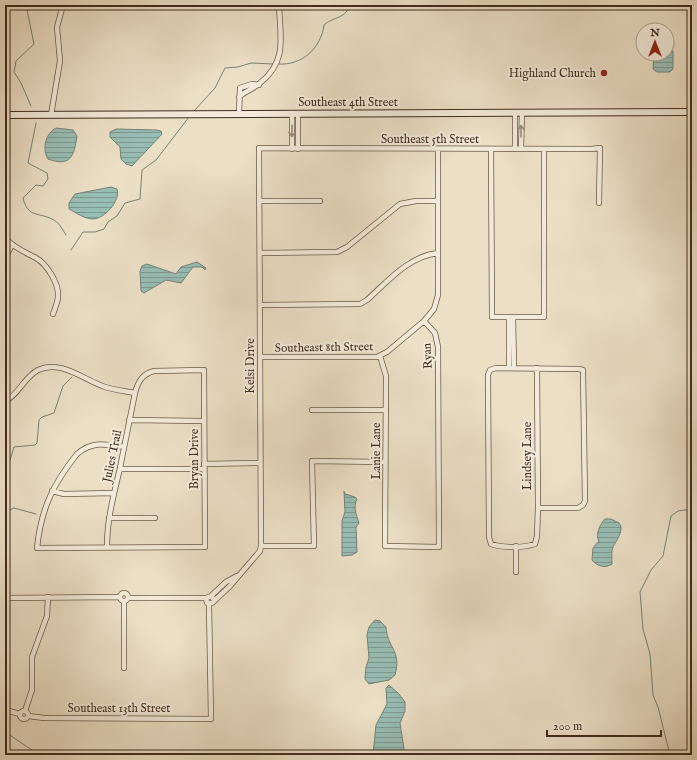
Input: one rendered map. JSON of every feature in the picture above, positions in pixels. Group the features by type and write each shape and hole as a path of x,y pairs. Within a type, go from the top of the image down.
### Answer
{"main road":[{"name":"Southeast 4th Street","path":"5,115 692,112"}],"street":[{"path":"51,115 60,61 56,27 63,5"},
{"path":"239,113 239,96 242,86 259,85 270,74 278,62 280,54 279,5"},
{"path":"515,149 518,113"},
{"path":"518,113 521,149"},
{"path":"292,149 295,114"},
{"path":"295,114 298,149"},
{"name":"Southeast 5th Street","path":"259,148 600,148 599,203"},
{"name":"Kelsi Drive","path":"259,148 261,546"},
{"path":"424,321 434,309 437,301 438,149"},
{"path":"491,149 492,317 544,317 544,149"},
{"path":"260,201 320,201"},
{"path":"260,253 338,252 347,247 400,204 416,201 438,201"},
{"path":"5,238 12,244 37,258 49,272 58,291 57,304 53,314"},
{"path":"5,258 12,244"},
{"path":"260,305 360,304 367,300 413,260 428,254 438,253"},
{"path":"511,317 511,368"},
{"name":"Southeast 8th Street","path":"260,357 380,356 424,321"},
{"name":"Ryan","path":"385,546 439,547 438,347 435,333 424,321"},
{"name":"Lanie Lane","path":"380,356 386,376 385,546"},
{"path":"5,401 14,394 34,373 50,367 62,368 106,387 135,393"},
{"path":"516,572 516,546 496,546 491,544 489,537 488,376 490,370 537,368 583,370 585,501 583,505 578,508 538,508"},
{"name":"Lindsey Lane","path":"516,546 535,544 537,536 537,368"},
{"name":"Julies Trail","path":"107,546 109,518 129,420 139,381 147,373 158,370 204,370"},
{"name":"Bryan Drive","path":"107,546 205,547 204,370"},
{"path":"312,410 386,410"},
{"path":"129,420 204,421"},
{"path":"107,546 37,548 43,512 52,491 74,458 85,448 102,444 124,447"},
{"path":"238,575 228,580 208,597 206,602 209,604 214,601 230,586 258,553 261,546 314,546 312,461 385,462"},
{"path":"204,464 260,463"},
{"path":"120,469 204,469"},
{"path":"52,491 64,494 114,493"},
{"path":"109,518 155,518"},
{"path":"5,598 120,597 126,600 208,597 214,601"},
{"path":"27,713 32,690 32,657 47,616 48,598"},
{"path":"124,668 126,600"},
{"name":"Southeast 13th Street","path":"5,710 20,714 24,719 27,713 44,718 211,719 209,604"}],"water":[{"path":"653,62 673,62 673,69 670,72 657,72 653,69"},
{"path":"56,128 73,130 77,136 72,155 66,161 61,162 48,159 46,155 45,146 47,138"},
{"path":"116,129 157,130 161,131 162,134 132,166 126,164 121,159 120,147 110,137 110,132"},
{"path":"111,187 117,189 118,194 114,204 102,216 90,219 69,209 69,203 75,194"},
{"path":"197,262 206,268 205,270 202,267 193,267 181,283 166,280 144,293 141,291 140,271 142,266 147,264 176,274 181,267"},
{"path":"344,491 345,494 357,499 355,508 359,523 356,527 357,552 352,555 342,556 342,521 345,512"},
{"path":"605,519 611,519 619,523 621,526 621,532 612,549 612,564 604,567 596,564 592,560 593,548 599,541 599,530"},
{"path":"375,620 380,621 386,627 389,640 397,660 397,667 395,675 389,680 369,684 365,679 366,667 369,658 367,635 369,627"},
{"path":"389,685 405,702 405,711 400,723 405,755 373,755 376,725 387,704 386,688"}],"waterway":[{"path":"26,5 34,44 16,61 14,72 21,83 31,106"},
{"path":"278,64 295,62 309,54 319,41 324,25 345,14 347,7 344,5"},
{"path":"194,111 215,88 225,68 238,67 251,63 273,64"},
{"path":"71,250 83,232 95,232 104,229 108,222 117,216 125,203 140,199 142,170 156,160 189,117"},
{"path":"36,123 28,163 47,173 48,179 43,186 36,185 23,198 25,204 31,212 54,220 66,235"},
{"path":"5,465 10,460 14,447 35,445 37,443 39,420 42,417 54,413 63,386 72,377"},
{"path":"5,512 14,508 36,514"},
{"path":"670,755 658,707 653,695 650,654 643,629 640,592 651,570 663,556 671,516 678,511 692,509"},
{"path":"5,732 32,750 44,755"}],"place":[{"name":"Highland Church","path":"604,73"}]}
